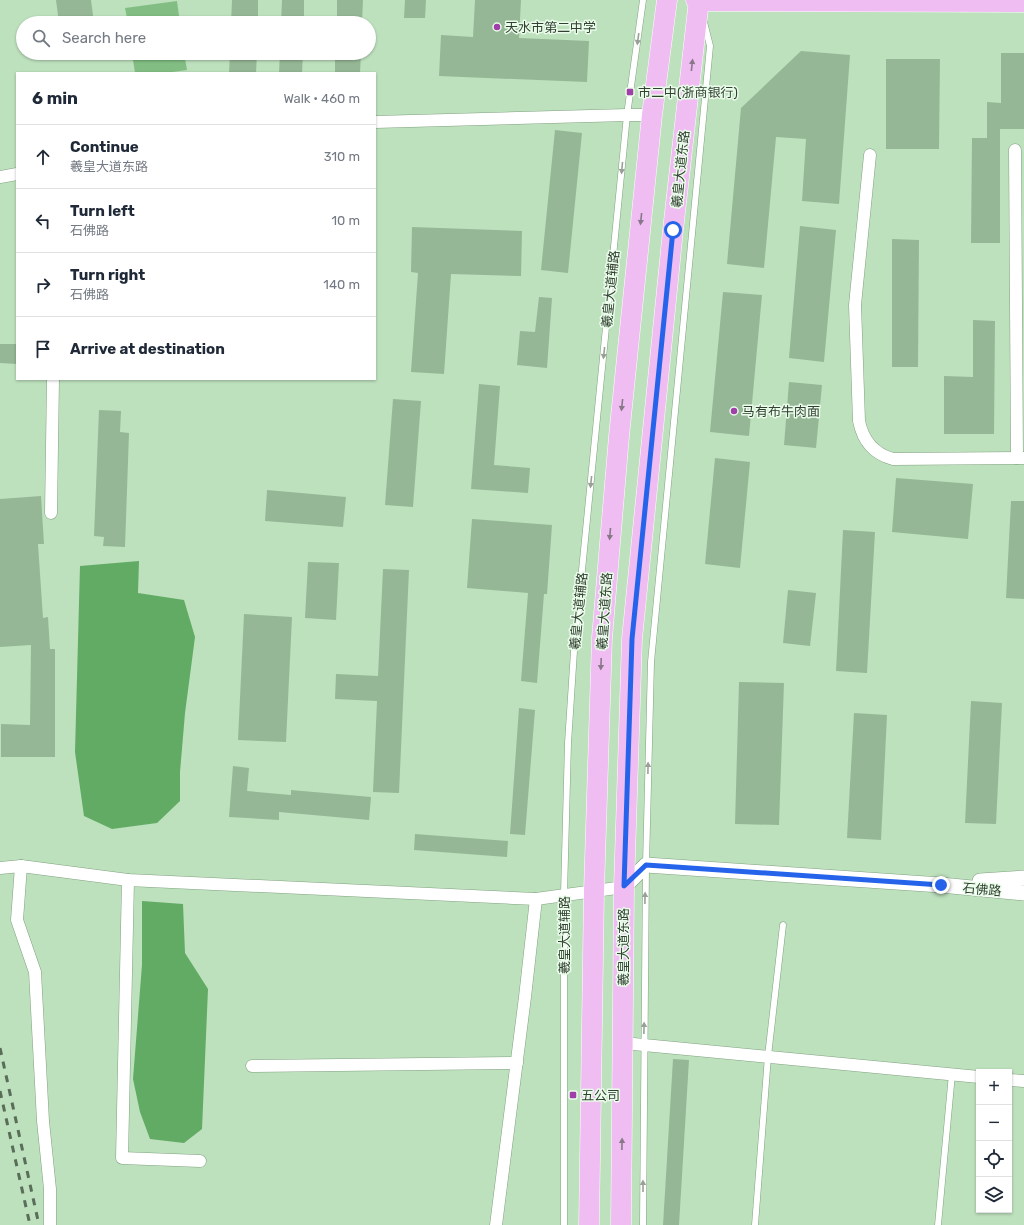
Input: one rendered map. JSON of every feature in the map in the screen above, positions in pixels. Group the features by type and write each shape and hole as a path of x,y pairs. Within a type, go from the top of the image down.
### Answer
{"main road":[{"name":"羲皇大道东路","path":"589,1225 594,891 602,638 619,436 652,115 667,0"},
{"name":"羲皇大道东路","path":"621,1225 624,886 632,639 673,230 698,0"},
{"path":"698,0 1024,2"}],"street":[{"path":"376,122 627,114 652,115"},
{"path":"870,156 855,305 859,421 863,436 879,454 894,459 1021,458 1020,251 1015,150"},
{"path":"0,177 16,174"},
{"path":"51,513 53,380"},
{"path":"0,868 21,866 128,880 536,899 624,886 646,865"},
{"name":"石佛路","path":"646,865 941,885 1024,893"},
{"path":"21,866 17,920 35,972 43,1121 50,1189 50,1225"},
{"name":"石佛路","path":"941,885 1024,878"},
{"path":"128,880 122,1158 200,1160"},
{"path":"496,1225 536,899"},
{"path":"622,1043 976,1077"},
{"path":"252,1066 517,1063"},
{"path":"1012,1080 1024,1081"}],"lane":[{"name":"羲皇大道辅路","path":"564,1225 564,894 568,743 574,651 627,114 643,0"},
{"path":"643,1225 646,865 651,662 710,46 698,0"},
{"path":"755,1225 768,1056 783,925"},
{"path":"938,1225 952,1074"}],"green space":[{"path":"177,1 179,16 127,16 125,8"},
{"path":"133,60 185,60 187,70 172,72 135,72"},
{"path":"139,561 138,593 184,600 195,637 185,713 180,772 180,801 157,823 112,829 84,816 75,752 80,566"},
{"path":"142,901 183,904 185,953 208,989 202,1129 184,1143 150,1139 140,1112 133,1079 142,965"}],"building":[{"path":"56,0 91,0 93,16 58,16"},
{"path":"232,0 258,0 258,16 231,16"},
{"path":"282,0 304,0 304,16 281,16"},
{"path":"337,0 363,0 362,16 337,16"},
{"path":"405,0 426,0 425,18 404,18"},
{"path":"475,0 521,0 519,38 589,41 587,82 439,76 441,35 473,37"},
{"path":"801,51 850,55 839,204 802,201 806,139 776,137 764,268 727,264 741,108"},
{"path":"1001,53 1024,53 1024,129 1000,129 1000,243 971,243 972,138 987,138 987,102 1001,103"},
{"path":"886,59 940,59 939,149 886,149"},
{"path":"230,60 257,60 256,72 229,72"},
{"path":"280,60 303,60 302,72 279,72"},
{"path":"335,60 361,60 360,72 335,72"},
{"path":"555,130 582,133 568,273 541,270"},
{"path":"800,226 836,230 824,362 789,358"},
{"path":"412,227 522,231 521,276 451,274 444,374 411,372 418,273 411,272"},
{"path":"892,239 919,240 918,367 892,367"},
{"path":"723,292 762,295 749,436 710,432"},
{"path":"539,297 552,298 547,368 517,365 520,331 535,332"},
{"path":"973,320 995,321 994,434 944,434 944,376 973,377"},
{"path":"0,344 16,344 16,364 0,363"},
{"path":"789,382 822,385 816,448 784,445"},
{"path":"479,384 500,386 494,465 530,468 528,493 471,489"},
{"path":"393,399 421,401 413,507 385,505"},
{"path":"99,410 121,411 120,432 129,433 125,547 103,546 104,537 94,536"},
{"path":"715,458 750,462 740,568 705,564"},
{"path":"896,478 973,484 968,539 892,532"},
{"path":"267,490 346,497 343,527 265,521"},
{"path":"41,496 44,544 38,544 43,618 48,617 50,649 55,649 55,757 1,757 1,724 30,725 31,645 0,647 0,499"},
{"path":"1011,501 1024,501 1024,599 1006,598"},
{"path":"472,519 552,525 547,594 544,594 537,683 521,681 528,593 467,588"},
{"path":"843,530 875,532 867,673 836,671"},
{"path":"308,562 339,563 336,620 305,618"},
{"path":"383,569 409,570 399,793 373,792 377,701 335,699 336,674 378,676"},
{"path":"788,590 816,593 810,646 783,643"},
{"path":"244,614 292,617 286,742 238,740"},
{"path":"739,682 784,683 779,825 735,824"},
{"path":"971,701 1002,703 996,824 965,823"},
{"path":"519,708 535,710 525,835 510,834"},
{"path":"854,713 887,715 881,840 847,838"},
{"path":"233,766 249,768 247,791 291,795 291,790 371,797 369,820 279,812 279,820 229,817"},
{"path":"415,834 508,841 507,857 414,850"},
{"path":"673,1059 689,1060 679,1225 663,1225"}],"railway":[{"path":"0,1048 39,1225"},
{"path":"0,1091 30,1225"}],"place":[{"name":"天水市第二中学","path":"497,27"},
{"name":"市二中(浙商银行)","path":"630,92"},
{"name":"马有布牛肉面","path":"734,411"},
{"name":"五公司","path":"573,1095"}],"route":[{"path":"673,230 632,639 624,886 646,865 941,885"}]}
